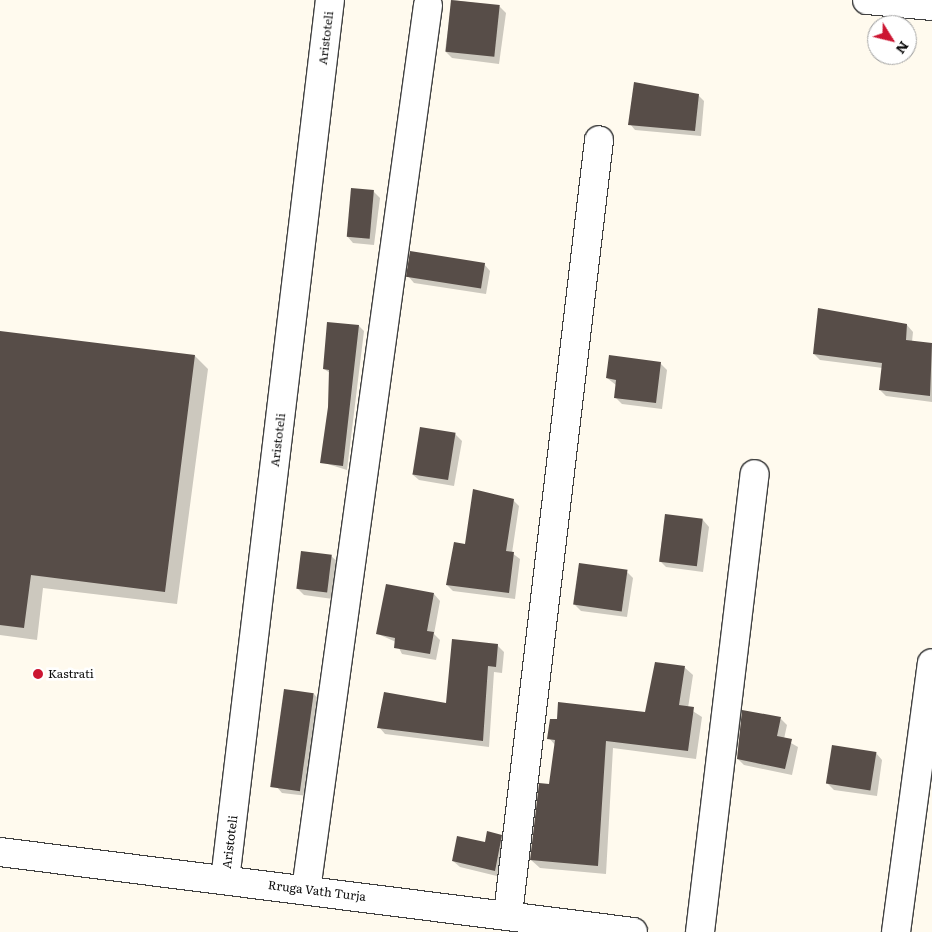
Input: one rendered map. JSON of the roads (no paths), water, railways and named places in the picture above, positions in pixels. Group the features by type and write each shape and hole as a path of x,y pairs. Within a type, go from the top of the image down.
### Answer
{"street":[{"name":"Aristoteli","path":"225,880 330,0"},
{"path":"867,0 932,6"},
{"path":"306,890 428,5"},
{"path":"508,914 599,140"},
{"path":"700,932 755,474"},
{"path":"896,932 932,663"},
{"name":"Rruga Vath Turja","path":"0,852 508,914 634,932"}],"place":[{"name":"Kastrati","path":"38,674"}]}
